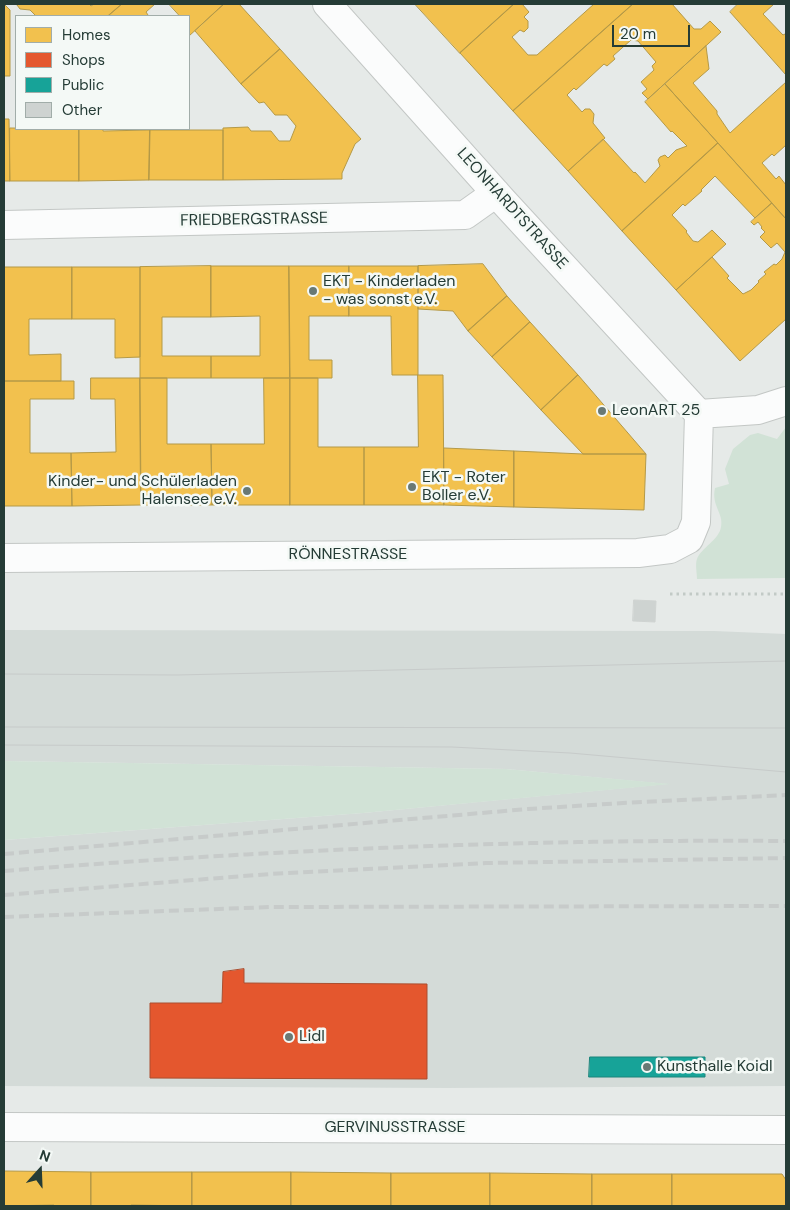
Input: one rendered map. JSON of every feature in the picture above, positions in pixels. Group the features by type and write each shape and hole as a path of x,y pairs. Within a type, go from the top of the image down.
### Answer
{"street":[{"name":"LEONHARDTSTRASSE","path":"327,4 496,193 699,414"},
{"name":"FRIEDBERGSTRASSE","path":"4,225 465,216 496,193"},
{"path":"699,414 758,410 786,401"},
{"name":"RÖNNESTRASSE","path":"4,558 638,553 670,549 689,539 696,522 699,414"},
{"name":"GERVINUSSTRASSE","path":"4,1127 786,1130"}],"path":[{"path":"670,594 786,594"}],"shaded area":[{"path":"4,630 714,631 786,634 786,1086 447,1088 4,1086 4,840 363,813 667,784 506,769 4,761"}],"green space":[{"path":"786,427 786,578 697,579 697,559 720,532 721,518 714,494 715,488 729,484 725,469 733,449 750,435 758,433 777,439"},
{"path":"4,761 506,769 671,784 363,813 4,840"}],"building: Homes":[{"path":"4,4 10,10 10,76 4,76"},
{"path":"89,4 91,6 94,4 122,4 109,15 35,15 30,10 20,9 17,5"},
{"path":"122,4 155,4 146,12 148,15 109,15"},
{"path":"169,4 224,4 190,35 190,15 179,15"},
{"path":"224,4 239,4 280,49 241,84 195,31"},
{"path":"415,4 514,4 460,53"},
{"path":"514,4 522,4 529,12 524,17 528,21 528,28 524,32 520,30 512,37 528,55 537,55 594,4 633,4 513,111 460,53"},
{"path":"633,4 672,4 694,29 701,29 710,21 721,32 648,99 642,93 647,89 641,82 654,70 652,66 656,62 638,41 631,40 613,56 615,59 607,66 604,64 576,90 574,88 567,95 582,112 585,109 590,109 594,114 593,123 605,138 568,171 513,111"},
{"path":"738,4 774,4 763,14 783,35 786,35 786,75 730,12"},
{"path":"706,46 709,69 693,83 717,111 717,114 730,133 786,82 786,145 774,156 772,154 762,163 776,179 779,176 786,185 786,219 665,84"},
{"path":"280,49 361,139 355,144 342,173 342,179 223,180 223,128 248,127 251,131 271,131 279,141 290,141 296,126 287,115 275,115 264,102 259,103 241,84"},
{"path":"665,84 718,143 622,231 568,171 603,139 645,183 660,166 658,160 660,157 665,155 668,158 676,150 687,146 671,132 645,102"},
{"path":"4,119 9,119 10,181 4,181"},
{"path":"10,128 15,128 15,130 79,130 79,181 10,181"},
{"path":"79,130 150,130 149,180 79,181"},
{"path":"150,130 223,130 223,180 149,180"},
{"path":"718,143 772,203 755,218 715,176 685,206 683,204 672,215 687,231 693,241 698,242 712,230 726,244 676,290 622,231"},
{"path":"772,203 786,219 786,319 740,361 676,290 712,257 729,276 727,278 743,294 751,290 766,274 764,272 782,259 785,252 777,243 771,248 760,237 765,232 762,227 758,222 754,225 751,222"},
{"path":"483,264 507,296 468,331 453,311 418,309 418,266"},
{"path":"211,266 211,317 162,317 162,356 211,356 211,378 140,378 140,267"},
{"path":"211,266 289,266 290,378 211,378 211,356 260,356 260,316 211,317"},
{"path":"289,266 349,266 349,316 309,316 309,360 332,360 332,378 290,378"},
{"path":"349,266 418,266 418,375 392,375 391,316 349,316"},
{"path":"4,267 72,267 72,319 29,319 29,355 61,354 61,381 4,381"},
{"path":"72,267 140,267 140,357 115,358 115,319 72,319"},
{"path":"507,296 530,322 492,357 468,331"},
{"path":"530,322 578,375 541,410 492,357"},
{"path":"418,375 443,375 444,505 364,505 364,447 418,447"},
{"path":"578,375 646,454 583,454 541,410"},
{"path":"91,378 140,378 141,505 72,506 71,453 116,452 115,399 91,399"},
{"path":"140,378 167,378 167,444 211,444 212,505 141,505"},
{"path":"264,378 290,378 290,505 212,505 211,444 264,444"},
{"path":"290,378 318,378 318,447 364,447 364,505 290,505"},
{"path":"4,381 74,381 74,399 30,399 30,453 71,453 72,506 4,506"},
{"path":"444,448 514,451 514,507 444,505"},
{"path":"514,451 646,454 644,510 514,507"},
{"path":"4,1171 91,1172 91,1206 4,1206"},
{"path":"91,1172 192,1172 192,1206 91,1206"},
{"path":"192,1172 291,1172 291,1206 192,1206"},
{"path":"291,1172 391,1173 391,1206 291,1206"},
{"path":"391,1173 490,1173 490,1206 391,1206"},
{"path":"490,1173 592,1174 592,1206 490,1206"},
{"path":"592,1174 672,1174 672,1206 592,1206"},
{"path":"672,1174 782,1174 786,1180 786,1206 672,1206"}],"building: Shops":[{"name":"Lidl","path":"244,969 244,983 427,984 427,1079 150,1078 150,1003 222,1003 223,972"}],"building: Public":[{"name":"Kunsthalle Koidl","path":"590,1057 705,1057 705,1077 589,1077"}],"building: Other":[{"path":"634,600 656,601 655,622 633,621"}],"tram line":[{"path":"4,674 177,675 786,661"},
{"path":"4,727 786,728"},
{"path":"4,745 452,747 570,753 786,772"}],"railway":[{"path":"4,854 528,809 786,795"},
{"path":"4,871 199,857 395,847 590,842 786,841"},
{"path":"4,895 270,874 486,863 786,858"},
{"path":"4,917 271,907 786,906"}],"place":[{"name":"EKT - Kinderladen - was sonst e.V.","path":"313,291"},
{"name":"LeonART 25","path":"602,411"},
{"name":"EKT - Roter Boller e.V.","path":"412,487"},
{"name":"Kinder- und Schülerladen Halensee e.V.","path":"247,491"},
{"name":"Lidl","path":"289,1037"},
{"name":"Kunsthalle Koidl","path":"647,1067"}]}
